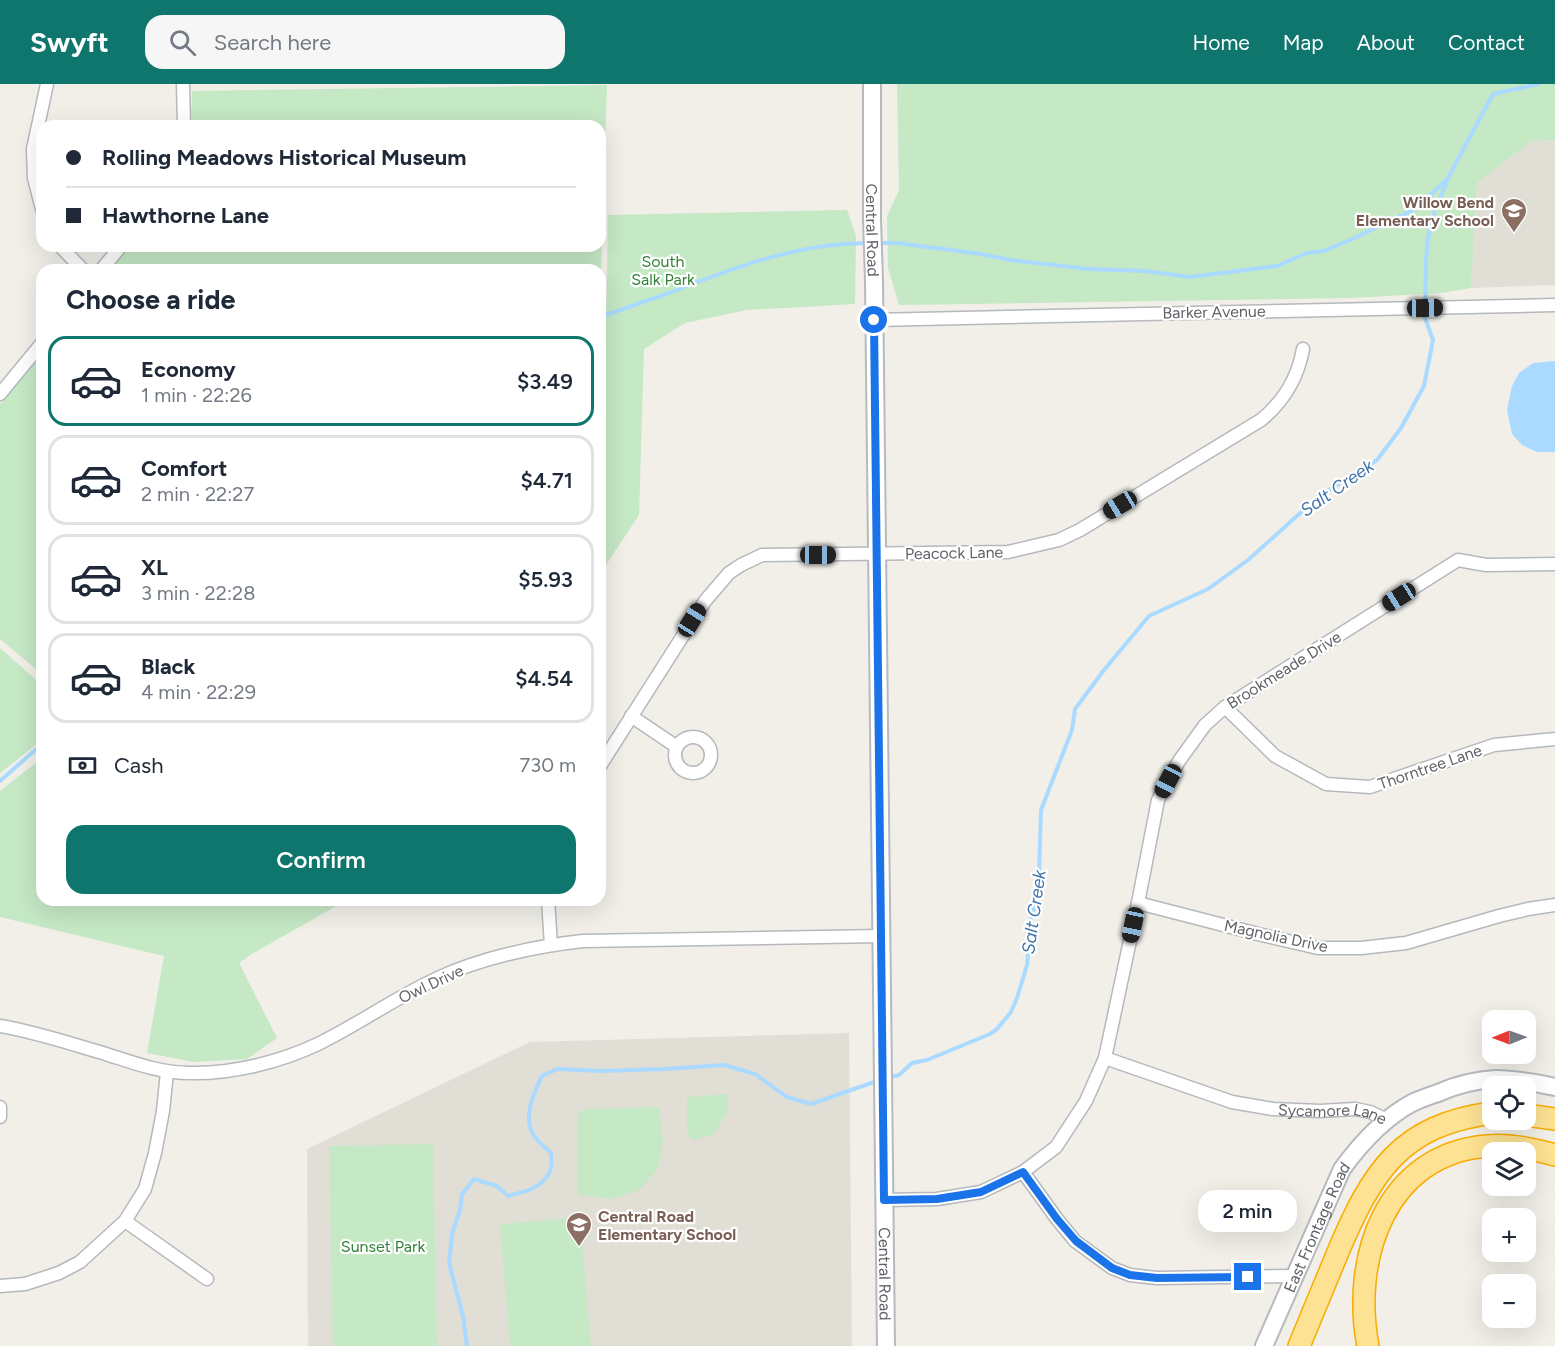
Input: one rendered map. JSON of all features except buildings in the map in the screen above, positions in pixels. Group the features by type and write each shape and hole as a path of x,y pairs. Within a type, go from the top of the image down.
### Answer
{"highway":[{"path":"1299,1346 1361,1200 1386,1165 1408,1144 1425,1132 1459,1118 1482,1115"},
{"path":"1536,1116 1555,1119"},
{"path":"1368,1346 1363,1304 1364,1277 1368,1256 1388,1208 1409,1180 1433,1162 1450,1154 1470,1149 1503,1145 1555,1155"}],"street":[{"path":"39,120 47,84"},
{"path":"183,84 184,120"},
{"name":"Central Road","path":"872,84 886,1346"},
{"path":"36,135 33,149 36,186"},
{"path":"66,252 77,264"},
{"path":"106,264 116,252"},
{"name":"Barker Avenue","path":"874,320 1555,305"},
{"path":"0,394 36,349"},
{"name":"Peacock Lane","path":"606,757 705,601 729,573 741,565 762,555 1008,552 1059,540 1080,530 1274,410 1291,385 1301,362 1303,349"},
{"name":"Brookmeade Drive","path":"884,1200 937,1199 981,1192 1023,1172 1056,1147 1086,1101 1105,1058 1158,800 1179,761 1205,726 1225,707 1458,561 1485,565 1555,564"},
{"name":"Thorntree Lane","path":"1225,707 1275,756 1326,784 1370,787 1494,745 1555,740"},
{"path":"632,716 677,747"},
{"name":"Magnolia Drive","path":"1138,903 1318,948 1361,948 1406,943 1508,914 1555,904"},
{"path":"549,906 552,945"},
{"name":"Owl Drive","path":"0,1026 49,1037 167,1072 219,1071 262,1065 319,1044 409,992 440,977 506,955 552,945 583,941 881,936"},
{"name":"Sycamore Lane","path":"1105,1058 1232,1102 1273,1109 1320,1111 1355,1109 1370,1112 1387,1120 1412,1103 1473,1082 1496,1079 1555,1087"},
{"path":"0,1286 25,1284 59,1273 80,1262 125,1221 145,1189 163,1111 167,1072"},
{"path":"0,1107 0,1117"},
{"name":"East Frontage Road","path":"1264,1346 1342,1169 1369,1136 1387,1120"},
{"path":"1023,1172 1076,1241 1112,1268 1130,1275 1157,1278 1294,1276"},
{"path":"125,1221 207,1278"}],"shaded area":[{"name":"Willow Bend Elementary School","path":"1555,140 1555,285 1471,288 1477,183 1532,141"},
{"name":"Central Road Elementary School","path":"849,1033 852,1346 308,1346 307,1149 530,1042"}],"green space":[{"path":"897,84 1555,84 1555,140 1532,141 1477,183 1471,288 1441,293 1351,298 899,305 888,268 887,216 899,190"},
{"path":"607,85 606,120 191,120 192,91"},
{"name":"South Salk Park","path":"847,210 856,236 855,304 747,310 685,323 644,349 639,515 606,565 606,324 608,215"},
{"path":"125,252 602,252 601,264 115,264"},
{"path":"36,360 36,669 0,639 0,404"},
{"path":"0,648 36,680 36,745 0,773"},
{"path":"36,763 36,906 336,906 239,963 277,1038 247,1059 194,1062 147,1053 164,956 0,917 0,791"},
{"path":"727,1094 728,1111 713,1135 693,1140 687,1134 687,1097"},
{"path":"659,1107 663,1143 658,1169 639,1190 613,1199 578,1195 577,1115 583,1109"},
{"name":"Sunset Park","path":"433,1144 437,1346 333,1346 329,1146"},
{"path":"580,1217 591,1346 510,1346 500,1224"}],"water":[{"path":"1555,361 1555,452 1537,452 1522,445 1512,434 1507,410 1512,386 1519,373 1533,363"}],"waterway":[{"name":"Salt Creek","path":"887,1078 899,1075 912,1063 927,1060 990,1034 1011,1012 1027,965 1029,946 1027,932 1040,889 1041,810 1072,730 1075,709 1104,670 1149,616 1208,589 1248,560 1318,497 1377,460 1401,428 1424,386 1433,340 1425,318 1428,238 1435,210 1449,176 1493,94 1538,84"},
{"path":"878,243 897,243 1089,269 1145,271 1190,277 1277,266 1307,253 1324,251 1417,208 1447,179"},
{"path":"606,315 742,266 791,252 816,247 868,243"},
{"path":"0,781 36,749"},
{"name":"Salt Creek","path":"467,1346 463,1316 449,1263 452,1234 460,1210 462,1194 474,1179 497,1186 508,1196 534,1188 548,1175 551,1153 534,1136 529,1121 530,1105 542,1076 557,1069 600,1071 724,1065 755,1074 787,1097 811,1104 877,1081"}],"place":[{"name":"Willow Bend Elementary School","path":"1514,234"},
{"name":"Central Road Elementary School","path":"579,1248"}],"route":[{"path":"874,320 884,1200 937,1199 981,1192 1023,1172 1076,1241 1112,1268 1130,1275 1157,1278 1248,1277"}]}
